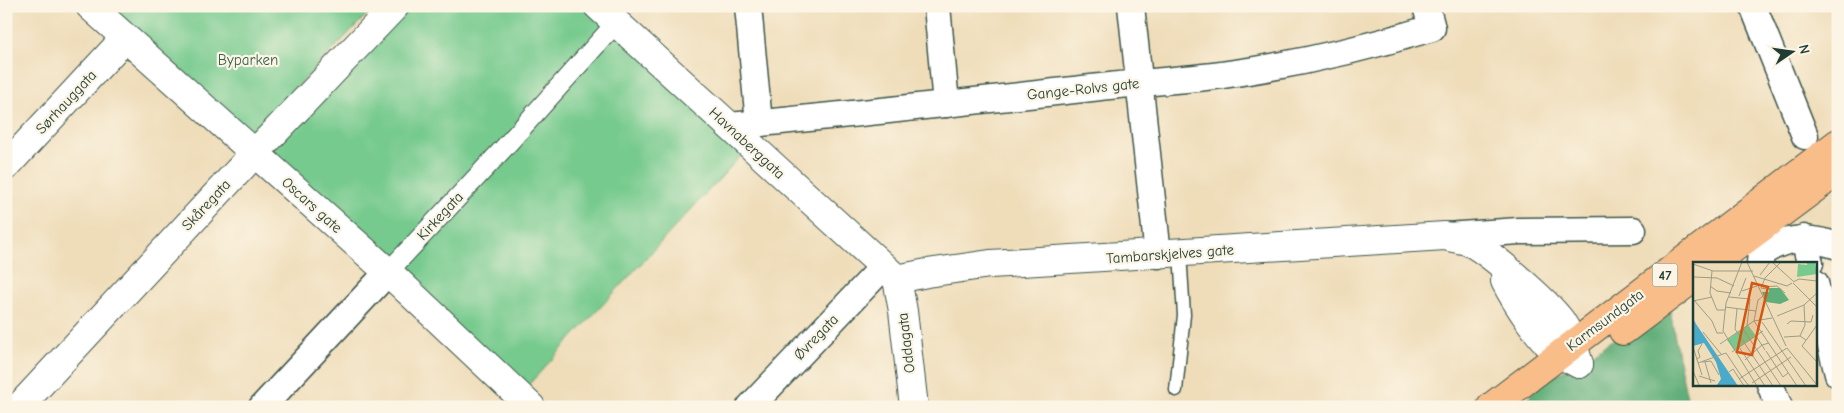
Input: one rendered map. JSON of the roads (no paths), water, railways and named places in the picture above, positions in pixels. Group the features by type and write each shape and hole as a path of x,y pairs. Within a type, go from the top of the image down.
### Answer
{"main road":[{"name":"Karmsundgata","path":"1522,407 1571,354 1838,143"},
{"path":"1715,262 1838,171"},
{"name":"Karmsundgata","path":"1491,407 1571,354 1693,279"}],"street":[{"name":"Oscars gate","path":"90,6 388,272 519,403"},
{"name":"Skåregata","path":"20,407 254,154 395,6"},
{"path":"748,6 759,123"},
{"path":"937,6 946,104"},
{"path":"1131,6 1138,82 1168,254"},
{"path":"1753,6 1805,136"},
{"name":"Havnaberggata","path":"607,15 890,273"},
{"name":"Kirkegata","path":"262,407 503,149 607,15"},
{"name":"Gange-Rolvs gate","path":"730,126 1138,82 1220,75 1301,62 1374,46 1429,17"},
{"name":"Sørhauggata","path":"6,166 125,38"},
{"name":"Tambarskjelves gate","path":"890,273 927,273 990,264 1520,231 1632,230"},
{"name":"Tambarskjelves gate","path":"1444,236 1468,242 1482,250 1528,288 1561,321 1571,354"},
{"path":"1760,258 1774,245 1804,238 1838,246"},
{"path":"1804,238 1810,262"},
{"name":"Øvregata","path":"750,407 890,273"},
{"name":"Oddagata","path":"890,273 903,311 914,407"},
{"path":"1816,287 1838,374"},
{"path":"1771,386 1779,407"}],"lane":[{"path":"1168,254 1184,315 1176,390"}],"park label":[{"name":"Byparken","path":"248,60"}]}
